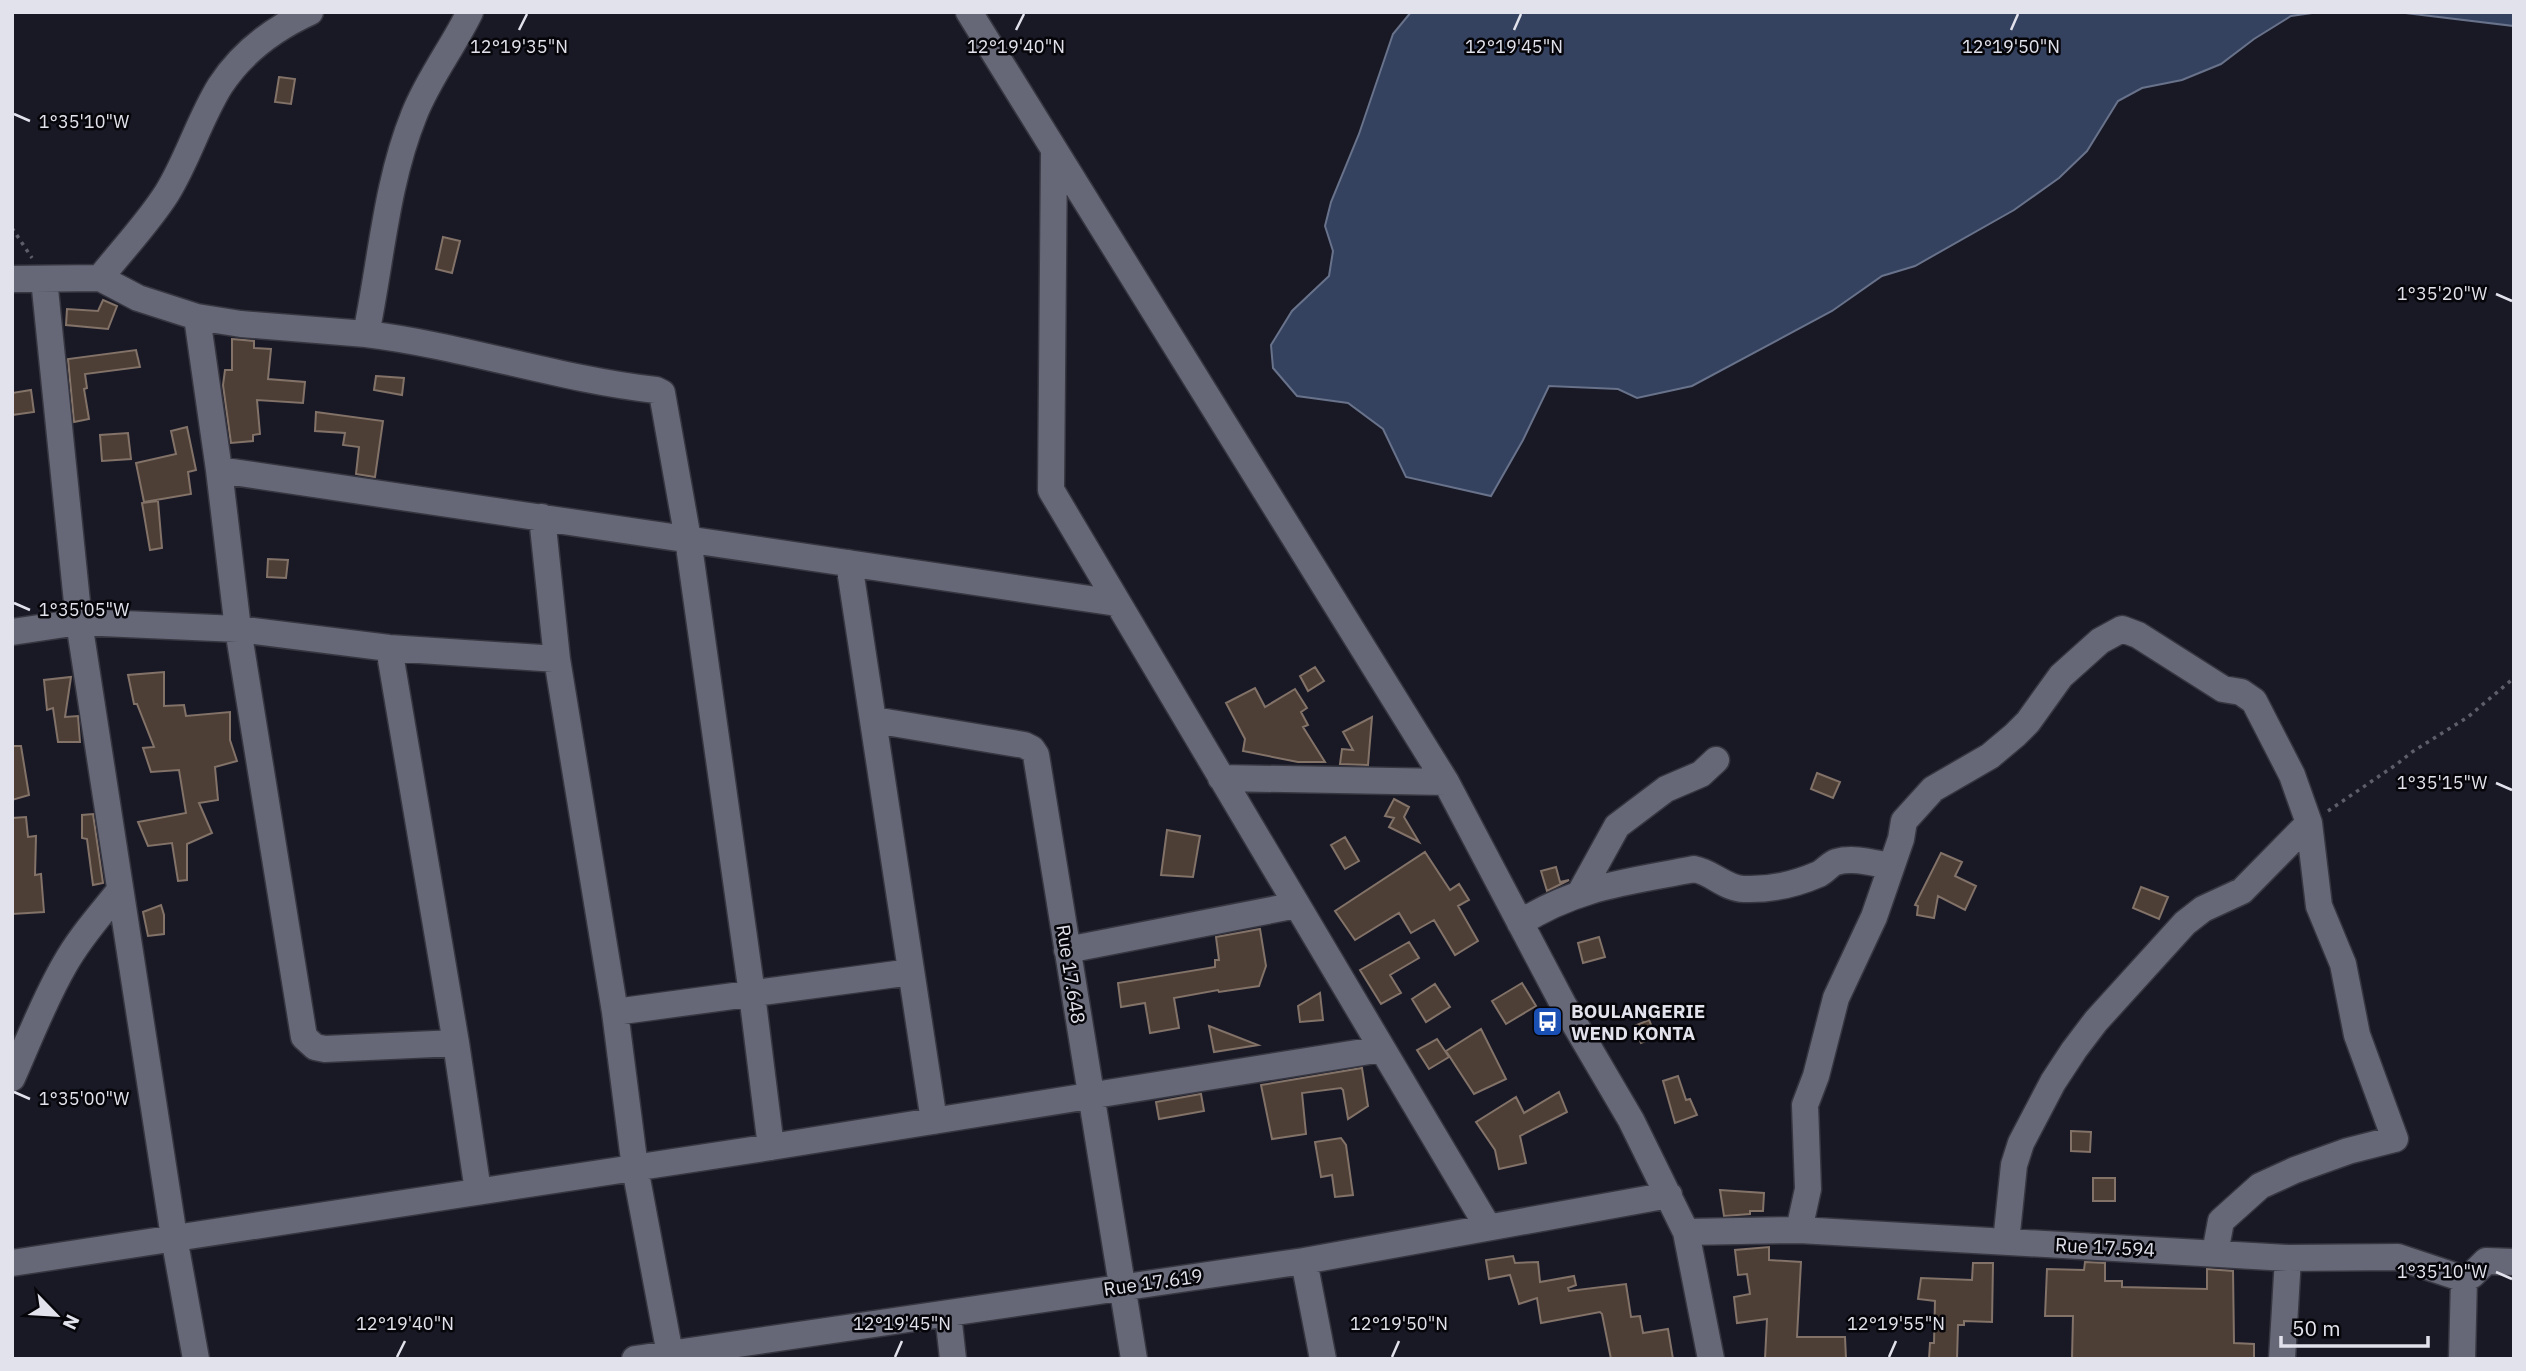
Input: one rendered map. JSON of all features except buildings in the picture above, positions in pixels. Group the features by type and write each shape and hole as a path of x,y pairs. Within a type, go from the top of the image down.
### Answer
{"street":[{"path":"100,278 166,194 184,163 219,88 238,61 263,39 310,12"},
{"path":"366,334 392,189 413,116 470,12"},
{"path":"969,12 1446,782 1563,1004 1631,1120 1686,1231 1711,1359"},
{"path":"1054,152 1050,487 1488,1227"},
{"path":"12,279 100,278 138,298 197,317 248,325 366,334 450,347 565,375 659,390 665,404 688,539 771,1147"},
{"path":"44,279 79,622 174,1237 196,1359"},
{"path":"197,317 238,629 304,1037 315,1047 325,1049 456,1043"},
{"path":"219,470 1117,603"},
{"path":"542,517 557,659 615,1012 635,1168 670,1354"},
{"path":"849,563 934,1121"},
{"path":"12,632 79,622 238,629 389,648 557,659"},
{"path":"1799,1230 1808,1189 1805,1105 1816,1076 1836,998 1874,917 1901,839 1904,821 1933,789 1990,756 2015,735 2028,722 2061,676 2100,641 2122,629 2138,635 2223,689 2241,692 2254,701 2291,775 2309,823 2319,906 2343,964 2357,1035 2395,1139 2348,1151 2260,1186 2221,1221 2215,1253"},
{"path":"389,648 456,1043 478,1191"},
{"name":"Rue 17.648","path":"874,720 1013,743 1032,749 1039,762 1134,1359"},
{"path":"1580,893 1618,826 1666,789 1701,774 1716,761"},
{"path":"1222,778 1446,782"},
{"path":"2006,1242 2014,1166 2021,1143 2053,1082 2074,1050 2096,1021 2185,923 2203,909 2242,891 2309,823"},
{"path":"1520,923 1580,893 1633,879 1694,869 1702,870 1728,885 1749,889 1802,881 1825,871 1833,862 1854,860 1890,866"},
{"path":"12,1078 65,962 82,936 120,890"},
{"path":"1067,950 1297,905"},
{"path":"615,1012 911,972"},
{"path":"12,1263 771,1147 1382,1049"},
{"name":"Rue 17.619","path":"635,1359 1304,1261 1668,1195"},
{"name":"Rue 17.594","path":"1686,1231 1799,1230 2288,1258 2398,1257 2464,1279"},
{"path":"2282,1359 2288,1258"},
{"path":"1304,1261 1323,1359"},
{"path":"2462,1359 2464,1279 2486,1261 2514,1262"},
{"path":"948,1314 953,1359"}],"path":[{"path":"12,228 44,279"},
{"path":"2309,823 2468,717 2514,678"}],"water":[{"path":"1411,12 2319,12 2291,16 2221,64 2182,80 2142,88 2118,101 2087,151 2059,178 2014,210 1915,266 1882,276 1832,311 1692,386 1637,398 1618,389 1549,386 1523,440 1491,496 1406,477 1383,429 1348,403 1297,396 1273,368 1271,345 1292,311 1329,276 1333,251 1325,226 1331,202 1359,134 1393,34"},
{"path":"2397,12 2514,12 2514,26"}],"place":[{"name":"BOULANGERIE WEND KONTA","path":"1548,1022"}]}
